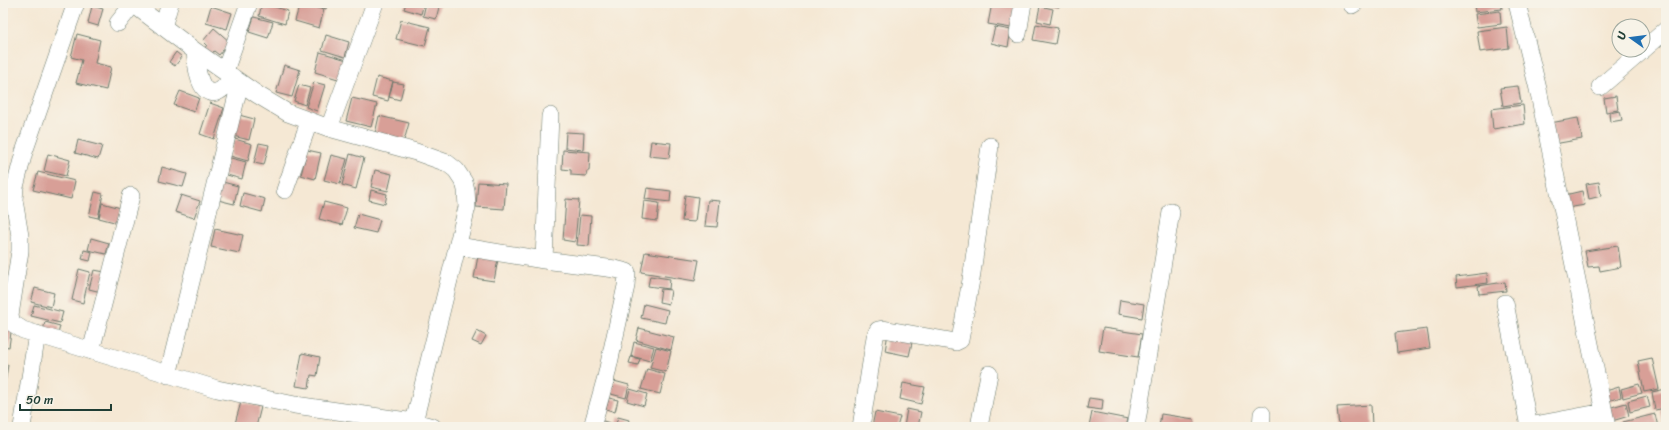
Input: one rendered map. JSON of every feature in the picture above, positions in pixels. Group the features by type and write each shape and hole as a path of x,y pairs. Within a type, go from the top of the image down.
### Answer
{"street":[{"path":"76,3 24,152 15,187 14,200 20,236 20,251 11,302 10,320 14,326 223,391 280,402 414,422 432,427"},
{"path":"163,26 170,3"},
{"path":"168,375 249,3"},
{"path":"329,128 375,3"},
{"path":"1018,34 1023,3"},
{"path":"1505,303 1529,426 1605,419 1538,90 1517,3"},
{"path":"118,23 132,4 195,51 270,103 309,122 422,154 447,163 456,170 464,182 467,207 414,422"},
{"path":"1651,43 1666,30"},
{"path":"195,51 198,74 201,83 208,90 213,92 220,91 233,77"},
{"path":"1600,87 1634,58"},
{"path":"544,260 550,116"},
{"path":"285,190 309,122"},
{"path":"861,427 875,337 878,330 883,329 956,342 960,340 990,146"},
{"path":"91,351 131,196"},
{"path":"1136,427 1171,212"},
{"path":"458,246 627,272 628,275 607,370 592,427"},
{"path":"22,427 37,334"},
{"path":"980,427 989,374"}],"building":[{"path":"262,3 288,11 285,24 259,16"},
{"path":"300,3 324,10 319,28 295,21"},
{"path":"307,3 327,3 326,9"},
{"path":"406,3 424,3 421,14 404,9"},
{"path":"426,3 440,3 436,19 423,16"},
{"path":"992,3 1016,3 1011,28 988,24"},
{"path":"1041,3 1060,3 1059,7"},
{"path":"1474,3 1501,3 1502,9 1475,12"},
{"path":"92,6 103,9 98,26 88,23"},
{"path":"211,6 232,13 227,29 206,23"},
{"path":"1040,6 1053,9 1050,24 1037,21"},
{"path":"1500,11 1501,24 1477,27 1475,14"},
{"path":"254,17 273,22 268,38 249,32"},
{"path":"401,20 430,27 425,46 396,39"},
{"path":"1036,24 1058,28 1055,44 1033,40"},
{"path":"995,27 1011,30 1008,47 991,43"},
{"path":"1507,27 1509,48 1480,52 1477,31"},
{"path":"214,28 230,42 219,55 214,51 211,55 204,49 207,45 203,41"},
{"path":"77,34 100,40 95,63 111,67 106,90 76,83 82,60 71,57"},
{"path":"326,35 349,42 345,57 322,50"},
{"path":"176,52 182,57 175,66 169,62"},
{"path":"320,52 347,60 341,80 315,72"},
{"path":"284,65 300,70 292,97 276,93"},
{"path":"377,77 393,81 388,101 372,97"},
{"path":"314,82 325,85 317,111 306,107"},
{"path":"393,82 404,84 400,100 389,97"},
{"path":"299,85 310,88 305,105 294,101"},
{"path":"1518,86 1521,103 1503,106 1500,88"},
{"path":"180,91 199,98 194,112 174,105"},
{"path":"1616,96 1618,110 1606,112 1604,98"},
{"path":"352,98 377,104 371,127 346,121"},
{"path":"210,103 224,108 214,139 200,134"},
{"path":"1523,105 1525,124 1493,129 1491,109"},
{"path":"1620,111 1622,120 1610,122 1609,113"},
{"path":"239,115 254,119 249,140 233,136"},
{"path":"379,116 409,123 404,141 375,134"},
{"path":"1578,118 1582,139 1554,144 1550,123"},
{"path":"566,132 584,133 583,150 565,148"},
{"path":"235,139 252,144 248,161 230,156"},
{"path":"78,140 102,146 98,159 75,153"},
{"path":"651,141 671,143 669,158 649,156"},
{"path":"259,143 269,145 264,165 254,163"},
{"path":"307,150 321,153 315,179 301,175"},
{"path":"563,150 590,152 589,171 587,171 586,176 571,175 571,170 562,169"},
{"path":"48,154 70,160 66,176 44,171"},
{"path":"350,154 364,158 356,189 342,185"},
{"path":"331,155 347,159 340,184 324,180"},
{"path":"227,157 246,162 242,179 223,174"},
{"path":"162,167 187,174 183,187 159,181"},
{"path":"375,170 392,174 388,191 371,187"},
{"path":"38,172 75,181 71,199 33,190"},
{"path":"219,181 238,186 234,204 214,199"},
{"path":"478,182 506,184 504,209 476,207"},
{"path":"1599,182 1601,196 1589,199 1586,184"},
{"path":"647,188 671,191 670,202 645,199"},
{"path":"371,190 387,194 385,204 369,200"},
{"path":"1582,191 1585,205 1567,208 1565,195"},
{"path":"95,192 103,194 98,218 89,216"},
{"path":"243,193 265,199 262,212 240,206"},
{"path":"181,195 200,201 194,218 175,212"},
{"path":"685,195 698,197 695,222 682,221"},
{"path":"566,199 579,200 575,242 563,240"},
{"path":"708,200 720,201 717,227 705,226"},
{"path":"644,201 659,203 657,221 642,219"},
{"path":"324,202 347,208 342,225 319,219"},
{"path":"102,203 121,208 118,223 99,218"},
{"path":"358,214 380,220 376,233 354,228"},
{"path":"580,215 591,216 589,246 577,245"},
{"path":"215,229 243,235 239,253 211,247"},
{"path":"91,238 109,243 106,254 88,250"},
{"path":"1618,246 1621,267 1600,271 1599,266 1588,267 1585,251"},
{"path":"84,250 92,252 90,261 82,259"},
{"path":"645,252 699,260 695,281 641,272"},
{"path":"478,256 498,259 494,281 474,278"},
{"path":"79,269 90,272 83,303 72,300"},
{"path":"94,270 105,272 101,292 89,289"},
{"path":"1487,273 1488,283 1457,287 1456,277"},
{"path":"650,276 670,279 669,289 648,286"},
{"path":"1505,282 1506,291 1479,294 1478,286"},
{"path":"35,288 54,293 51,307 31,302"},
{"path":"661,289 671,290 669,304 659,302"},
{"path":"1120,300 1144,304 1142,318 1118,314"},
{"path":"644,304 668,310 665,323 641,318"},
{"path":"34,305 63,312 60,323 31,316"},
{"path":"45,322 60,326 58,334 43,331"},
{"path":"5,324 12,325 9,347 3,346"},
{"path":"639,328 674,337 671,350 636,340"},
{"path":"1103,328 1142,334 1138,357 1099,351"},
{"path":"1427,329 1430,348 1397,353 1395,333"},
{"path":"477,331 486,336 481,345 472,341"},
{"path":"888,333 913,338 909,356 885,351"},
{"path":"634,342 654,347 650,361 631,356"},
{"path":"656,347 671,351 666,372 650,368"},
{"path":"302,353 320,357 317,376 311,375 309,388 296,386"},
{"path":"631,357 640,359 638,365 629,363"},
{"path":"1652,358 1659,389 1644,392 1638,361"},
{"path":"3,364 8,365 5,383 3,383"},
{"path":"647,369 665,374 660,394 641,389"},
{"path":"614,381 629,385 626,398 611,394"},
{"path":"903,383 925,387 921,404 900,399"},
{"path":"1639,384 1642,393 1623,398 1621,389"},
{"path":"1619,387 1621,397 1608,401 1606,391"},
{"path":"630,389 647,394 644,406 627,401"},
{"path":"1666,389 1666,408 1655,410 1652,392"},
{"path":"1647,396 1650,407 1630,412 1628,401"},
{"path":"609,398 618,400 615,412 606,409"},
{"path":"1089,398 1103,400 1102,410 1087,408"},
{"path":"241,402 261,407 256,427 234,427"},
{"path":"1626,403 1629,416 1612,421 1608,408"},
{"path":"1371,405 1372,426 1339,427 1337,407"},
{"path":"907,409 921,412 918,427 904,427"},
{"path":"1666,410 1666,425 1664,425 1661,411"},
{"path":"875,412 900,417 897,427 872,427"},
{"path":"1092,412 1128,419 1126,427 1089,427"},
{"path":"1161,414 1194,419 1193,427 1159,427"},
{"path":"1655,414 1658,427 1625,427 1623,422"},
{"path":"618,417 629,420 627,427 615,427"},
{"path":"600,420 613,424 612,427 598,427"}]}
